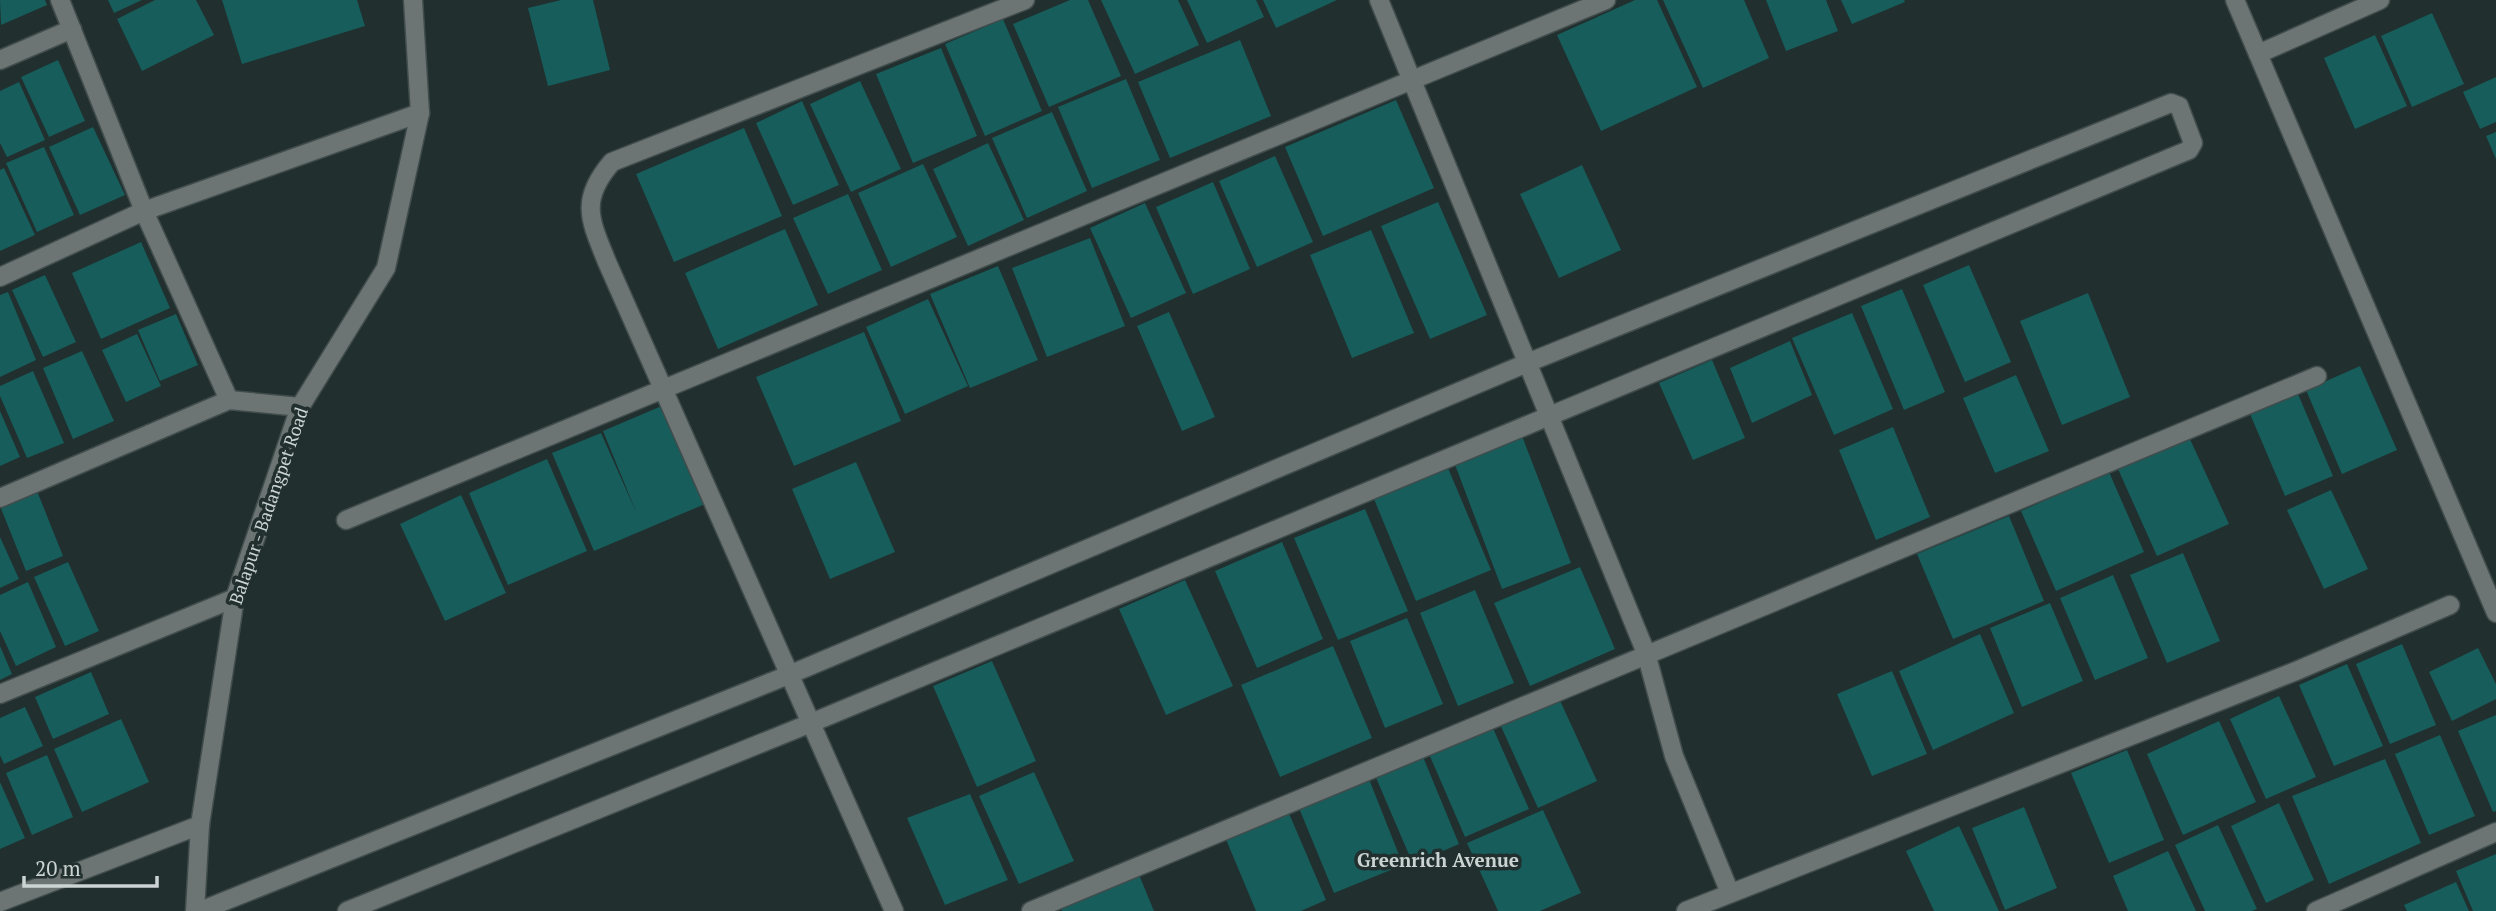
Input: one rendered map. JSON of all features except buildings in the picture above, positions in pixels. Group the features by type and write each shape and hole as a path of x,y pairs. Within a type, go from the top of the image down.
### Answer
{"street":[{"path":"60,0 144,211 229,400"},
{"name":"Balapur - Badangpet Road","path":"197,911 200,825 235,598 300,407 386,268 419,113 413,0"},
{"path":"894,911 589,219 591,192 612,163 1025,0"},
{"path":"1379,0 1547,418 1646,653 1674,756 1731,893"},
{"path":"346,520 1606,0"},
{"path":"2235,0 2496,613"},
{"path":"2258,54 2379,0"},
{"path":"0,60 72,29"},
{"path":"197,911 791,674 1527,363 2171,103 2179,106 2193,144 2189,150 811,723 347,911"},
{"path":"0,277 144,211 419,113"},
{"path":"1031,911 1646,653 2318,376"},
{"path":"0,498 229,400 300,407"},
{"path":"0,694 235,598"},
{"path":"1686,911 2283,676 2450,605"},
{"path":"0,902 200,825"},
{"path":"2316,911 2496,832"}],"district":[{"name":"Greenrich Avenue","path":"1438,860"}]}
